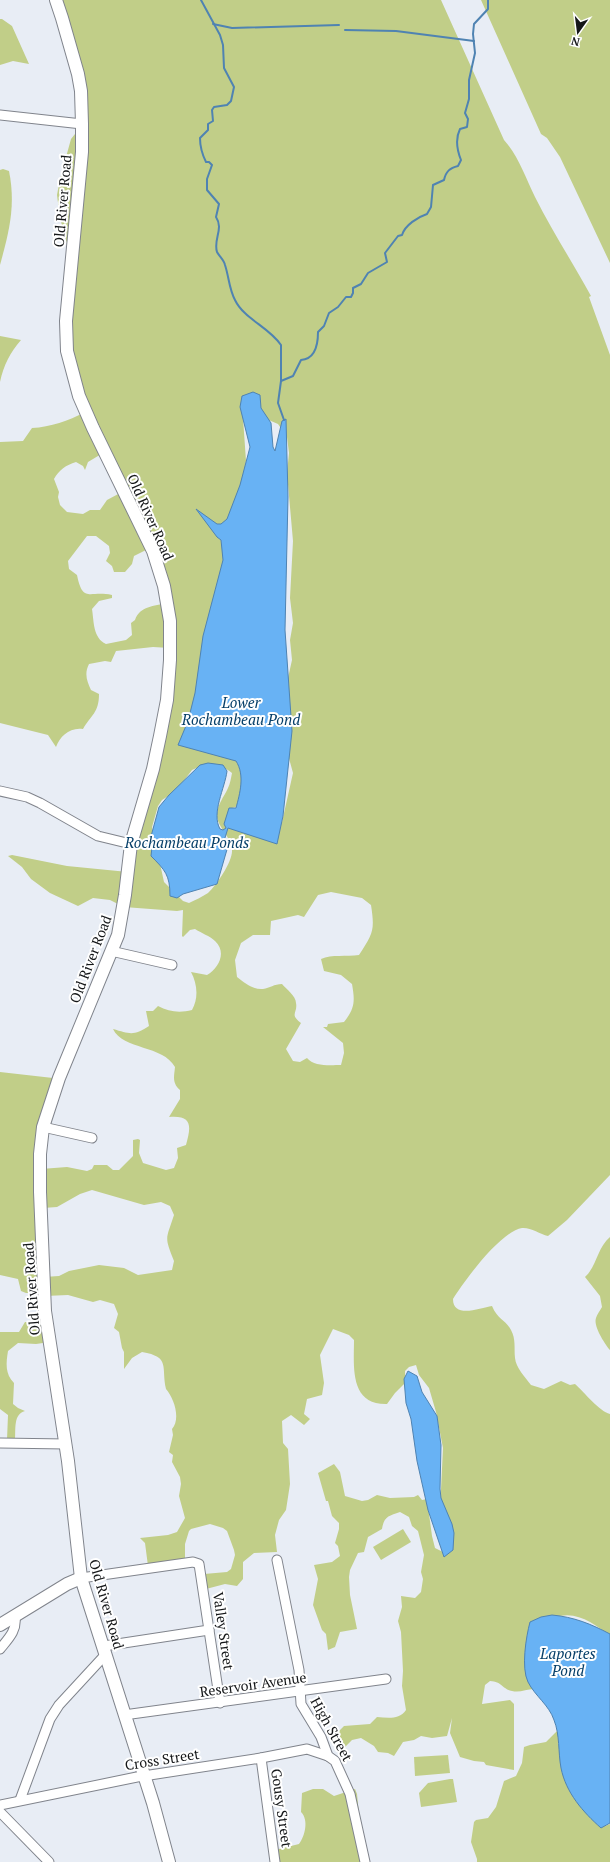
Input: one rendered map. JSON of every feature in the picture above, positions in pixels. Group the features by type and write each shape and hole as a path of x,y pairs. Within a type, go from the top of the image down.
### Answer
{"main road":[{"name":"Old River Road","path":"56,0 78,74 82,124 82,152 66,320 67,351 79,396 92,428 153,551 164,586 170,621 170,660 167,700 153,769 131,844 122,920 111,951 59,1078 43,1127 40,1154 40,1177 45,1311 66,1444 81,1578 105,1650 170,1862"},
{"path":"0,1625 67,1584 81,1578"}],"street":[{"path":"0,114 82,124"},
{"path":"0,790 27,797 40,803 98,836 131,844"},
{"path":"111,951 172,965"},
{"path":"43,1127 92,1138"},
{"path":"0,1443 66,1444"},
{"name":"High Street","path":"276,1560 299,1670 299,1699 304,1712 321,1737 328,1756 335,1762 350,1794 365,1862"},
{"name":"Valley Street","path":"81,1578 193,1562 199,1564 220,1703"},
{"path":"0,1650 13,1632 16,1625 15,1617"},
{"path":"20,1800 50,1719 59,1705 105,1650 209,1630"},
{"name":"Reservoir Avenue","path":"124,1715 386,1679"},
{"name":"Cross Street","path":"0,1804 144,1776 261,1758 307,1749 328,1756"},
{"name":"Gousy Street","path":"261,1758 275,1862"},
{"path":"0,1812 49,1862"}],"green space":[{"path":"57,0 441,0 504,140 518,160 555,235 591,296 589,297 610,355 610,1175 567,1220 548,1236 522,1228 513,1231 504,1238 474,1269 453,1299 454,1305 457,1309 462,1311 492,1306 494,1311 513,1333 517,1365 531,1385 544,1389 561,1381 570,1385 575,1384 597,1406 610,1414 610,1636 587,1620 567,1615 552,1618 529,1630 525,1660 530,1682 534,1689 518,1692 512,1691 506,1689 498,1683 490,1681 485,1685 482,1704 510,1700 514,1704 514,1770 486,1765 484,1762 460,1757 450,1733 452,1718 447,1736 432,1738 421,1736 414,1740 403,1742 394,1756 388,1753 378,1752 374,1746 361,1738 352,1740 341,1751 336,1748 331,1739 344,1726 370,1724 377,1717 397,1717 406,1710 402,1686 403,1671 401,1632 398,1621 402,1607 401,1596 415,1598 421,1592 423,1579 421,1572 424,1555 418,1531 412,1526 409,1517 400,1512 386,1519 382,1529 368,1537 364,1552 358,1553 350,1570 350,1595 357,1629 340,1632 335,1647 328,1650 326,1634 322,1630 313,1605 318,1579 314,1565 332,1562 340,1556 338,1546 335,1543 339,1523 332,1516 318,1473 334,1464 340,1472 345,1496 362,1501 368,1500 377,1495 390,1498 414,1497 418,1495 422,1500 427,1499 435,1548 445,1553 453,1548 450,1529 440,1510 443,1448 436,1412 429,1388 419,1375 416,1365 409,1367 405,1371 405,1383 387,1404 375,1403 366,1398 360,1391 356,1382 354,1372 354,1340 349,1335 333,1329 320,1355 324,1383 322,1395 307,1399 304,1414 310,1419 304,1425 291,1415 282,1421 283,1443 288,1449 290,1484 286,1510 279,1520 275,1535 277,1552 254,1553 243,1562 243,1579 237,1586 225,1584 206,1589 204,1574 227,1572 231,1569 235,1555 227,1531 223,1528 210,1524 191,1529 185,1544 185,1562 148,1566 145,1543 140,1538 168,1535 177,1532 185,1518 179,1496 181,1484 180,1477 172,1462 173,1455 169,1452 173,1435 172,1429 175,1425 176,1414 172,1398 166,1389 164,1369 161,1360 151,1354 142,1352 132,1358 124,1369 124,1352 119,1332 114,1328 118,1314 114,1304 100,1300 93,1302 68,1295 45,1296 43,1293 26,1293 21,1291 18,1279 0,1275 0,1072 53,1078 41,1169 67,1167 87,1171 92,1169 94,1165 107,1165 113,1170 119,1170 133,1156 133,1140 138,1139 140,1140 139,1153 143,1163 166,1170 174,1168 178,1158 177,1148 186,1145 189,1133 186,1120 177,1117 169,1117 180,1099 180,1090 174,1080 175,1067 162,1055 125,1041 118,1036 113,1029 136,1033 144,1029 149,1026 146,1011 153,1011 158,1006 166,1010 192,1010 196,1001 196,991 195,981 191,972 207,975 218,964 221,955 219,945 215,941 195,929 190,930 183,937 182,936 183,910 177,911 124,907 110,900 93,898 78,906 50,893 31,879 22,867 8,856 12,855 67,866 128,872 151,777 170,648 153,647 116,651 111,662 105,661 89,664 86,674 88,684 91,690 99,694 98,706 83,729 74,729 66,733 60,739 56,747 48,735 0,723 0,442 23,441 32,428 59,423 85,412 69,356 69,251 60,218 57,195 71,139 75,134 82,133 84,117","holes":["243,418 264,418 278,424 287,437 289,453 287,473 293,541 290,598 293,623 290,640 292,660 284,696 284,740 293,773 282,822 270,839 230,813 232,808 238,806 248,764 196,709 217,601 215,590 226,559 218,530 235,515 246,461","103,453 122,492 107,500 100,510 90,510 83,514 67,512 60,505 58,497 59,492 54,479 63,468 76,462 83,466 85,470 88,462","87,536 96,536 109,546 110,553 106,561 112,566 114,572 125,572 132,564 134,556 150,548 167,603 144,609 131,623 132,635 126,640 106,644 96,634 92,609 99,601 112,598 112,595 85,593 79,584 77,575 69,569 68,561","203,765 210,765 222,767 232,773 229,786 219,805 217,813 218,821 231,845 232,855 227,867 208,893 189,903 183,901 164,882 152,827 158,806 162,800 176,791 192,770","331,892 362,898 371,905 373,921 372,932 359,955 325,957 321,959 324,971 341,975 352,984 354,995 353,1004 348,1017 344,1022 328,1024 327,1027 323,1027 343,1043 344,1053 341,1065 318,1064 307,1058 300,1062 293,1061 286,1049 301,1023 295,1017 296,1000 282,984 259,989 249,986 237,977 235,960 241,943 253,935 270,935 271,921 298,915 304,917 318,895","92,1190 144,1205 161,1202 170,1206 174,1215 169,1229 167,1242 174,1261 172,1270 138,1275 124,1268 99,1265 69,1271 59,1276 44,1277 43,1208 57,1207 80,1194"]},
{"path":"481,0 610,0 610,263 560,157 547,138 541,134"},
{"path":"0,19 12,26 29,64 13,61 0,65"},
{"path":"3,169 9,171 12,207 9,230 0,265 0,170"},
{"path":"0,336 21,340 8,359 0,382"},
{"path":"610,1237 610,1350 596,1326 596,1318 602,1307 600,1296 585,1277 592,1268 602,1246"},
{"path":"25,1322 44,1322 50,1342 36,1344 18,1343 8,1351 7,1368 9,1376 14,1383 13,1404 25,1411 19,1415 17,1419 15,1427 15,1440 7,1440 8,1415 0,1409 0,1332 19,1332"},
{"path":"403,1529 411,1542 381,1560 373,1547"},
{"path":"558,1730 558,1743 561,1755 578,1792 600,1825 605,1826 610,1824 610,1862 477,1862 471,1842 474,1822 476,1820 488,1818 496,1807 504,1781 516,1776 522,1763 524,1747 546,1742"},
{"path":"448,1755 450,1773 415,1776 414,1757"},
{"path":"453,1779 457,1802 421,1807 419,1793 428,1783"},
{"path":"313,1789 323,1789 334,1796 355,1789 357,1794 361,1835 366,1862 278,1862 275,1850 299,1844 301,1841 305,1828 305,1819 301,1812 302,1793"}],"water":[{"name":"Lower Rochambeau Pond","path":"253,392 260,395 261,408 271,423 273,447 275,451 282,421 286,419 288,497 285,630 292,731 283,816 277,844 228,828 224,841 228,846 217,884 183,894 177,898 170,896 168,878 160,865 151,856 152,847 142,846 142,841 150,840 159,807 169,795 200,765 208,763 223,765 227,771 219,800 217,816 220,829 223,830 226,828 224,824 229,808 236,808 241,784 239,766 236,761 178,745 188,721 195,693 203,636 223,560 221,540 217,537 196,509 217,524 221,524 227,519 240,485 250,447 240,407 242,396"},
{"path":"408,1371 417,1376 422,1392 437,1416 441,1445 441,1498 452,1524 454,1533 453,1550 444,1557 428,1510 417,1461 411,1419 406,1403 404,1379"},
{"name":"Laportes Pond","path":"552,1615 568,1617 596,1627 610,1634 610,1823 601,1828 582,1809 567,1786 561,1768 557,1732 554,1720 549,1710 531,1687 526,1676 525,1652 530,1622 541,1617"}],"waterway":[{"path":"201,0 220,35 223,45 224,68 234,87 231,101 227,105 214,107 212,110 213,121 208,124 208,130 200,138 202,153 206,162 209,162 212,165 207,179 207,190 219,204 216,217 219,226 216,247 217,252 223,260 231,292 239,307 244,313 270,333 281,345 281,381 278,403 284,420"},
{"path":"281,381 293,376 301,360 306,359 313,354 317,342 318,332 324,326 329,313 338,307 346,297 351,297 353,288 361,284 368,273 387,262 385,253 398,236 402,235 412,222 427,214 431,207 433,185 444,180 449,170 458,166 461,160 457,137 460,129 467,127 468,119 465,113 469,99 469,80 475,53 473,34 474,24 488,9 488,0"},
{"path":"213,24 232,28 339,25"},
{"path":"345,30 396,31 474,41"}],"water label":[{"name":"Rochambeau Ponds","path":"187,842"}]}
